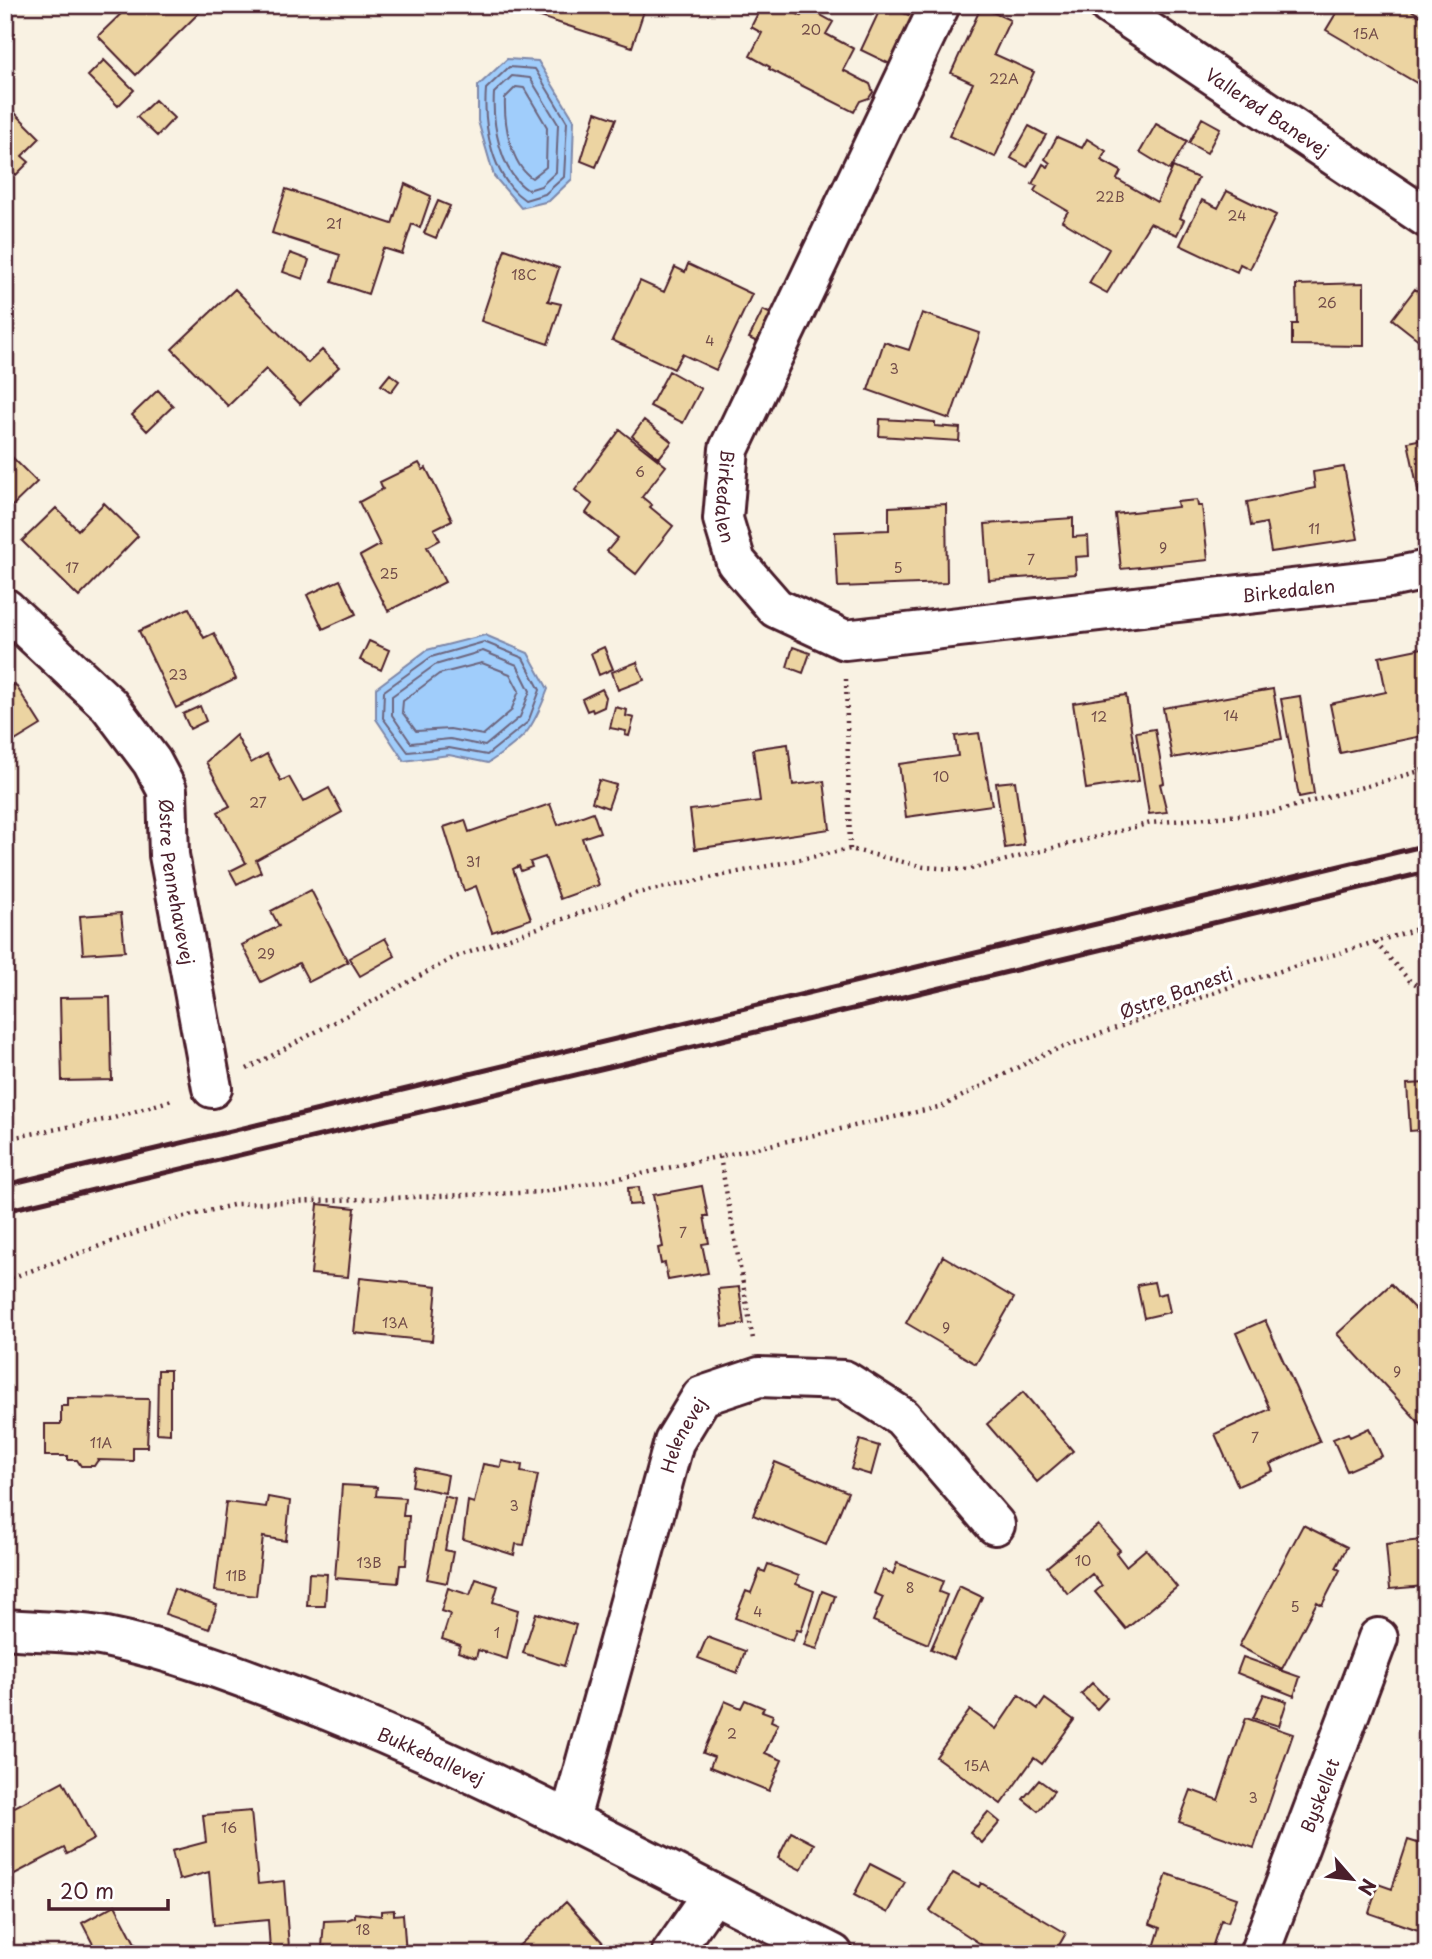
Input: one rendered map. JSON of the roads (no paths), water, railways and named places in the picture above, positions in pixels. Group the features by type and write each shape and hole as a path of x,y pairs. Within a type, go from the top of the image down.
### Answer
{"street":[{"name":"Birkedalen","path":"940,5 729,449 723,519 736,562 776,608 845,640 1389,578 1427,570"},
{"name":"Vallerød Banevej","path":"1109,5 1427,218"},
{"name":"Østre Pennehavevej","path":"5,608 109,705 152,762 167,790 169,855 212,1088"},
{"name":"Helenevej","path":"570,1819 674,1442 702,1396 760,1377 844,1380 902,1418 995,1525"},
{"name":"Bukkeballevej","path":"5,1629 104,1637 206,1663 406,1741 570,1819 833,1954"},
{"name":"Byskellet","path":"1259,1954 1378,1638"},
{"path":"671,1954 713,1894"}],"water":[{"path":"507,59 538,61 574,120 572,179 549,201 521,208 494,176 478,121 478,86"},
{"path":"485,635 528,653 548,689 532,724 519,740 488,763 449,755 404,761 376,719 376,688 427,650"}],"railway":[{"path":"5,1185 1427,845"},
{"path":"5,1211 1427,872"}]}
